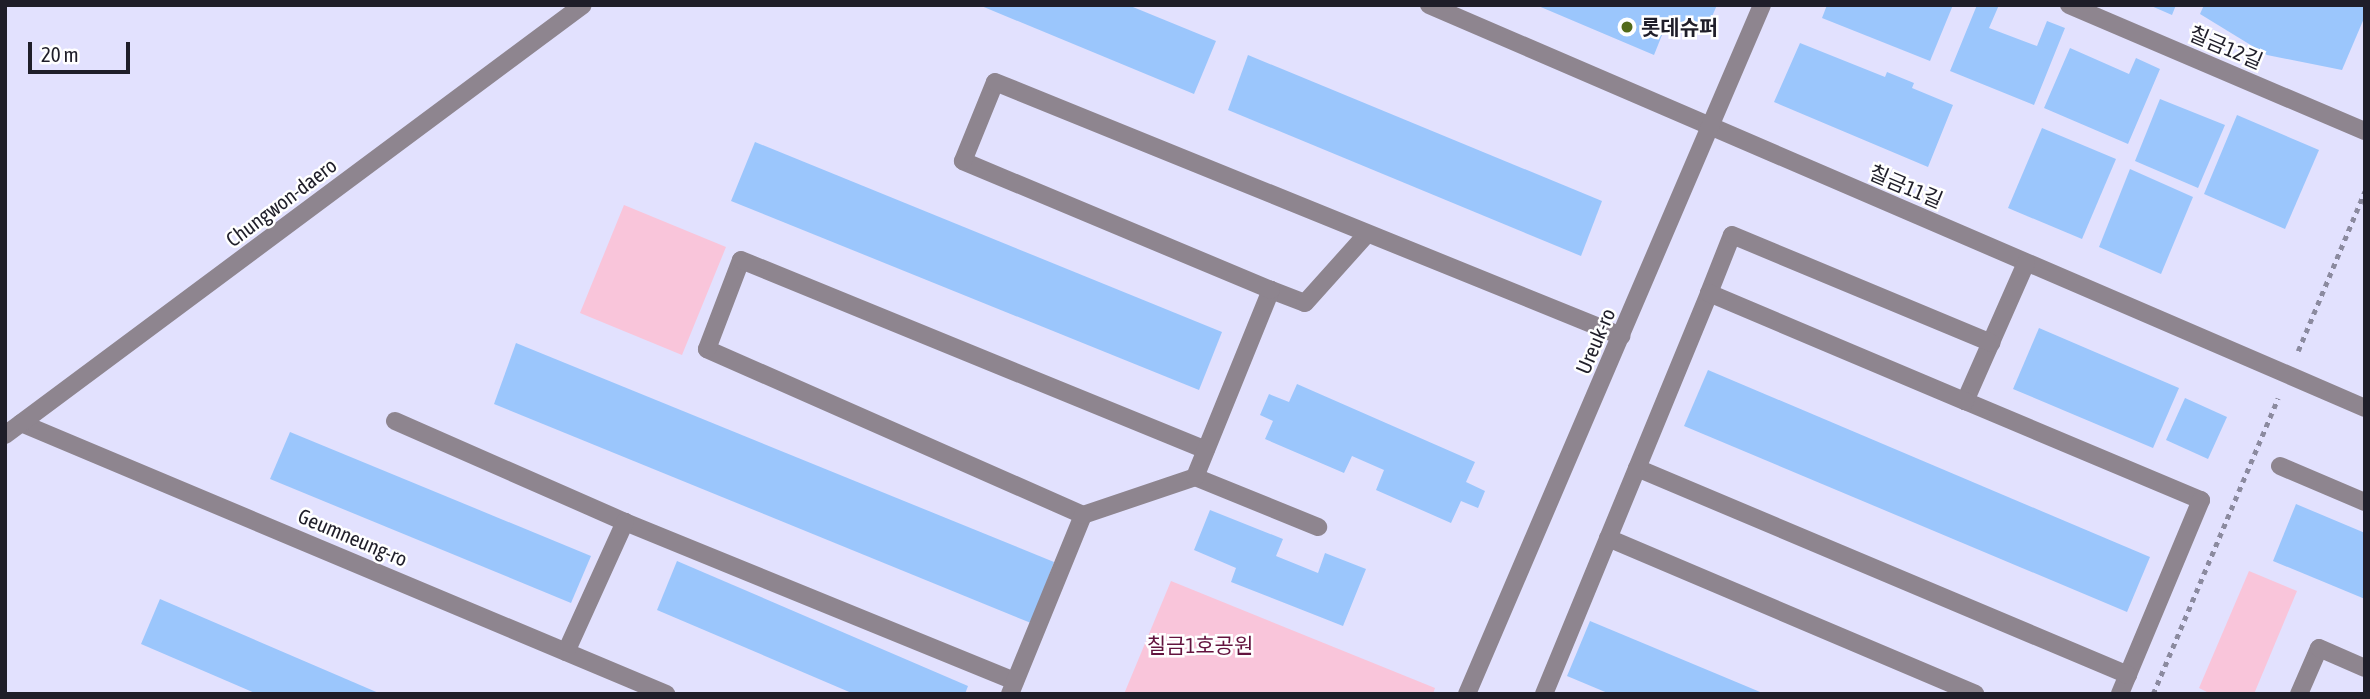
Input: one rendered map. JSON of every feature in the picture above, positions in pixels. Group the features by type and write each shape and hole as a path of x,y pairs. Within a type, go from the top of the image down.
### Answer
{"street":[{"name":"Chungwon-daero","path":"5,435 583,5"},
{"name":"칠금11길","path":"1429,5 2365,408"},
{"name":"Ureuk-ro","path":"1467,694 1762,5"},
{"name":"칠금12길","path":"2069,5 2365,131"},
{"path":"1367,234 1306,303 963,161 995,82 1621,336"},
{"path":"1544,694 1732,235 1991,343"},
{"path":"1206,450 741,260 707,349 1083,515 1195,477 1318,527"},
{"path":"1965,401 2026,263"},
{"path":"1195,477 1271,290"},
{"path":"1709,293 2201,500 2120,694"},
{"path":"395,421 1012,687 1083,515"},
{"name":"Geumneung-ro","path":"21,423 666,694"},
{"path":"2280,466 2365,502"},
{"path":"1637,468 2128,676"},
{"path":"566,652 625,522"},
{"path":"1608,538 1975,694"},
{"path":"2299,694 2319,648 2365,668"}],"path":[{"path":"2153,694 2365,191"}],"green space":[{"path":"624,205 726,247 682,355 580,313"},
{"path":"2249,571 2297,591 2254,694 2211,694 2199,688"},
{"name":"칠금1호공원","path":"1171,581 1435,688 1433,694 1124,694"}],"building":[{"path":"979,5 1128,5 1216,41 1194,94"},
{"name":"롯데슈퍼","path":"1536,5 1717,5 1704,35 1668,20 1654,55"},
{"path":"1827,5 1953,5 1930,61 1822,18"},
{"path":"1977,5 1999,5 1989,28 2037,46 2047,21 2065,28 2034,105 1950,71"},
{"path":"2149,5 2176,5 2172,15"},
{"path":"2204,5 2365,5 2365,16 2342,70 2267,55 2200,14"},
{"path":"1800,43 1885,77 1887,72 1914,83 1912,88 1953,105 1928,167 1774,102"},
{"path":"2070,48 2129,74 2136,58 2160,69 2128,144 2044,108"},
{"path":"1248,55 1602,201 1581,256 1228,110"},
{"path":"2160,99 2225,125 2198,188 2135,161"},
{"path":"2237,115 2319,150 2285,229 2204,194"},
{"path":"2042,128 2116,159 2082,239 2008,208"},
{"path":"755,142 1222,332 1199,390 731,201"},
{"path":"2130,169 2193,197 2161,274 2099,247"},
{"path":"2039,328 2179,388 2153,448 2013,389"},
{"path":"516,343 1054,562 1031,623 494,404"},
{"path":"1708,370 2150,557 2127,612 1684,426"},
{"path":"1297,384 1475,462 1466,482 1485,491 1478,508 1461,501 1451,523 1376,490 1384,470 1352,456 1344,473 1265,439 1273,421 1260,415 1269,394 1289,402"},
{"path":"2185,398 2227,417 2208,459 2166,440"},
{"path":"290,432 591,556 571,603 270,479"},
{"path":"2296,504 2365,533 2365,599 2273,561"},
{"path":"1210,510 1283,539 1276,556 1318,573 1325,553 1366,569 1343,626 1231,582 1236,568 1194,550"},
{"path":"677,561 968,686 965,694 854,694 657,610"},
{"path":"160,599 381,694 257,694 141,644"},
{"path":"1590,621 1765,694 1610,694 1567,676"}],"place":[{"name":"롯데슈퍼","path":"1627,27"}]}
